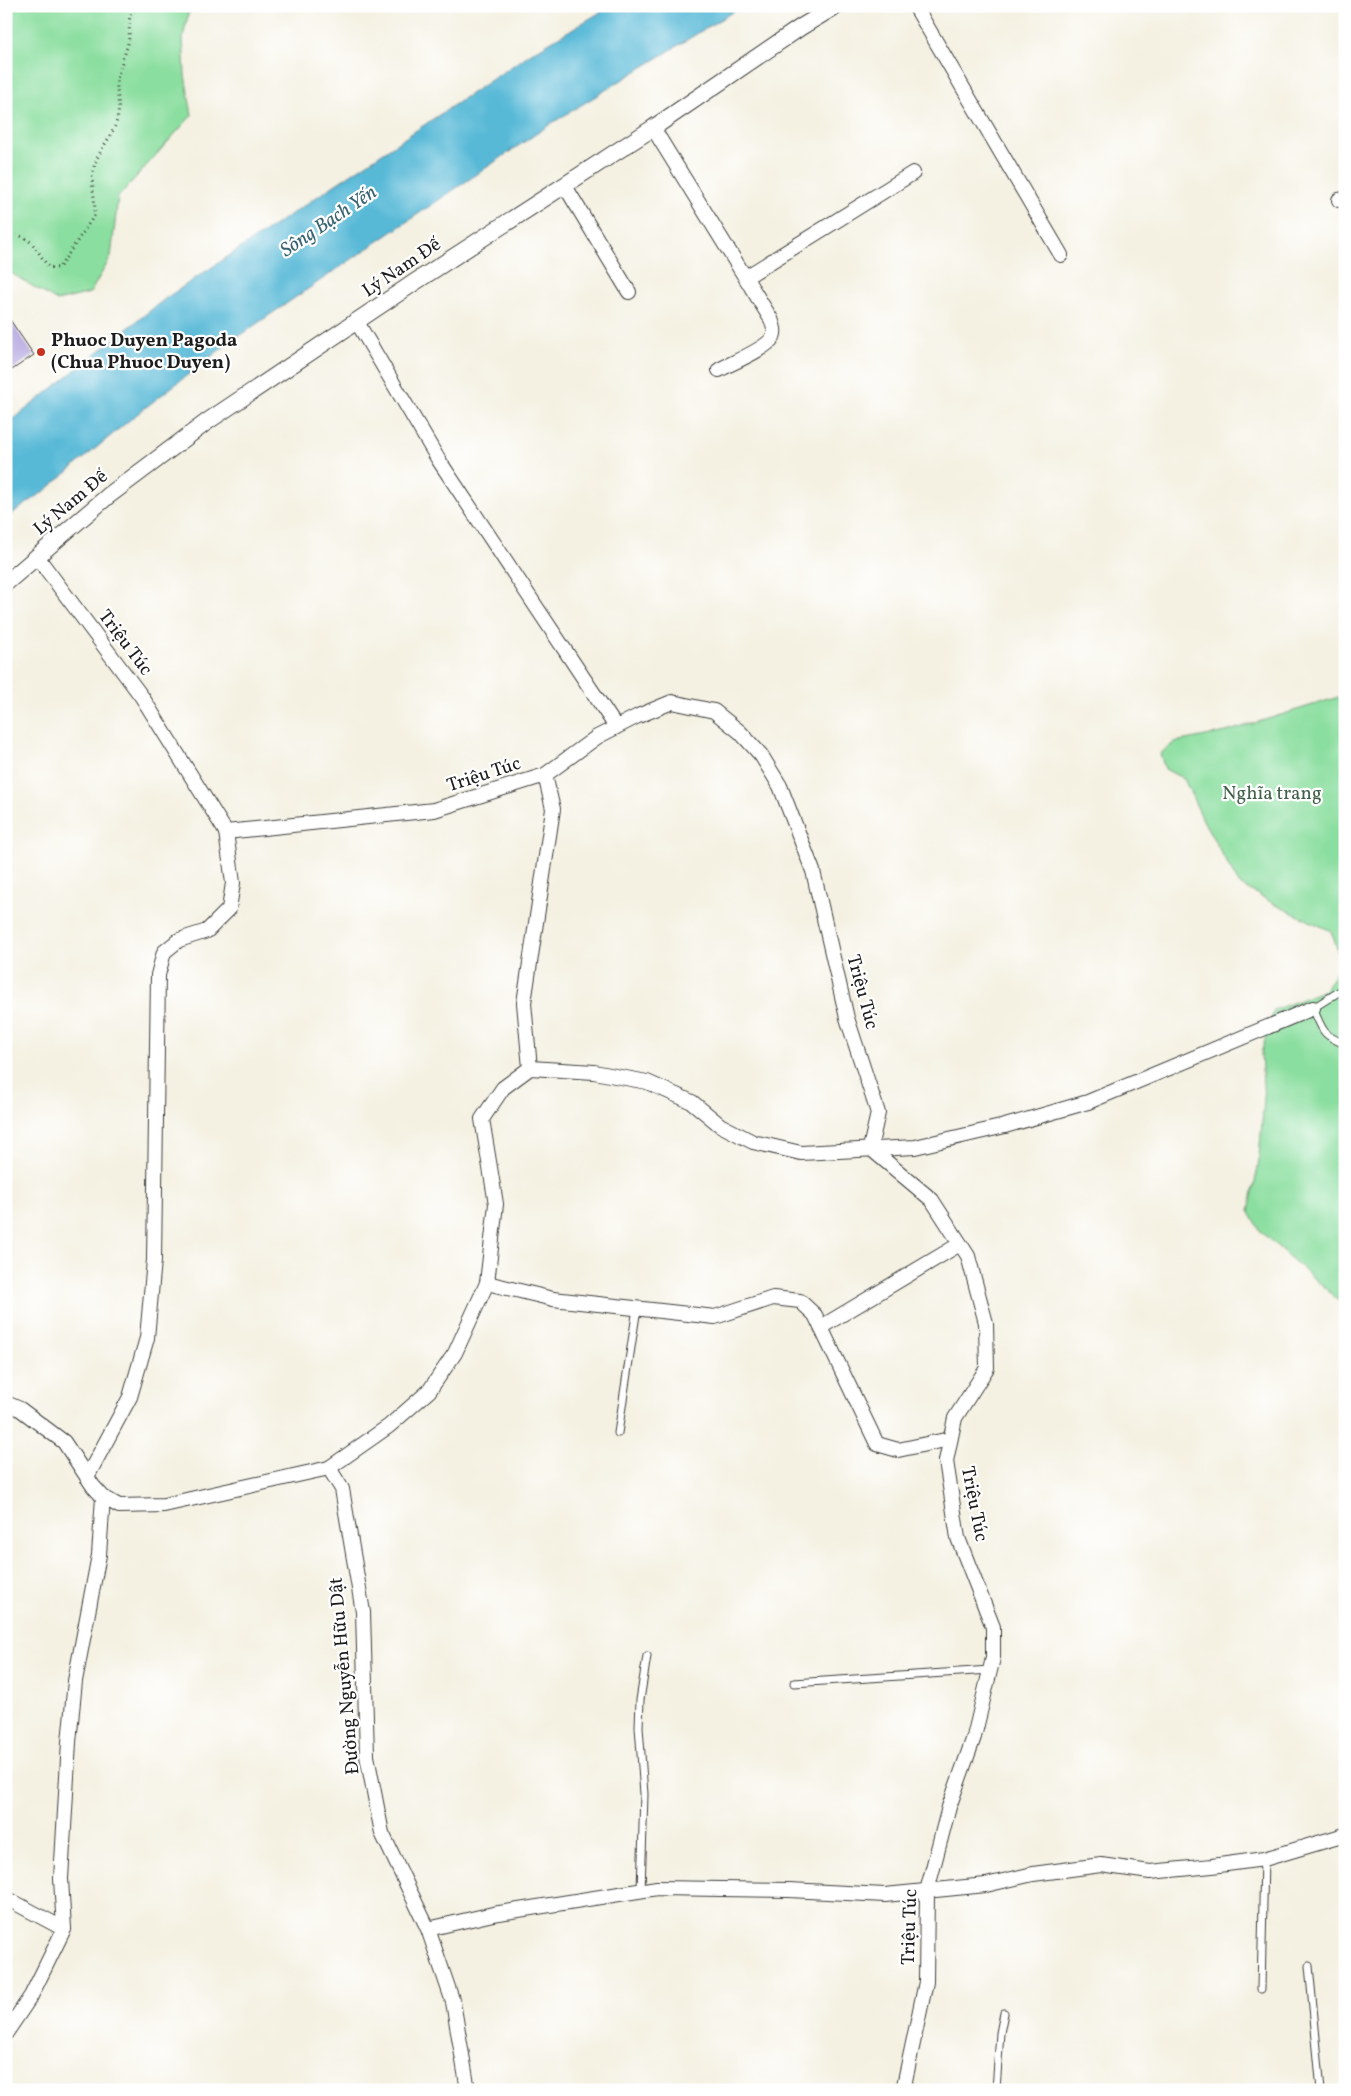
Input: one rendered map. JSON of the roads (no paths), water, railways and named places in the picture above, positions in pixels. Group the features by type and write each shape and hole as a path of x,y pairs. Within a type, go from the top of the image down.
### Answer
{"street":[{"name":"Lý Nam Đế","path":"6,583 38,558 108,496 208,421 418,280 565,186 801,27 836,6"},
{"path":"915,6 1061,255"},
{"path":"653,128 771,319 774,331 772,338 766,345 719,370"},
{"path":"746,277 913,174"},
{"path":"565,186 629,292"},
{"path":"357,322 443,466 616,727"},
{"name":"Triệu Túc","path":"38,558 142,697 226,832 434,810 545,775 597,737 638,716 672,702 714,711 761,755 780,786 813,872 847,1018 878,1113 870,1148 932,1200 968,1256 986,1323 987,1368 955,1418 946,1461 958,1538 993,1627 993,1658 974,1737 949,1807 927,1891 926,1982 903,2090"},
{"path":"530,1068 524,1003 553,809 545,775"},
{"path":"87,1477 130,1397 146,1338 154,1260 158,975 164,952 179,940 207,931 229,909 233,883 226,832"},
{"path":"6,1403 20,1408 64,1442 103,1497 119,1506 164,1505 329,1468 389,1426 429,1391 455,1353 487,1283 496,1204 482,1118 503,1088 530,1068 594,1072 647,1082 692,1102 720,1125 753,1142 801,1153 915,1147 1005,1126 1088,1102 1313,1008"},
{"path":"821,1328 960,1244"},
{"path":"487,1283 554,1299 715,1317 773,1298 800,1301 815,1315 877,1444 898,1450 950,1439"},
{"name":"Đường Nguyễn Hữu Dật","path":"329,1468 342,1489 363,1612 367,1756 382,1833 428,1929 453,2002 468,2090"},
{"path":"6,2033 31,1996 64,1929 62,1869 69,1742 75,1681 99,1555 103,1497"},
{"path":"428,1929 493,1914 657,1888 790,1890 886,1895 986,1885 1033,1874 1101,1865 1150,1872 1264,1859 1345,1835"},
{"path":"6,1898 64,1929"}],"lane":[{"path":"1345,988 1313,1008 1324,1033 1331,1040 1345,1044"},
{"path":"618,1433 637,1308"},
{"path":"641,1890 644,1794 639,1727 640,1700 647,1656"},
{"path":"794,1683 990,1670"},
{"path":"1261,1989 1264,1859"},
{"path":"1309,1966 1321,2090"},
{"path":"996,2090 1000,2033 1004,2013"}],"water":[{"name":"Sông Bạch Yến","path":"611,6 742,6 552,123 230,342 132,418 46,490 6,518 6,425 166,298 533,52"}],"place":[{"name":"Phuoc Duyen Pagoda (Chua Phuoc Duyen)","path":"41,352"}],"park label":[{"name":"Nghĩa trang","path":"1272,794"}]}
